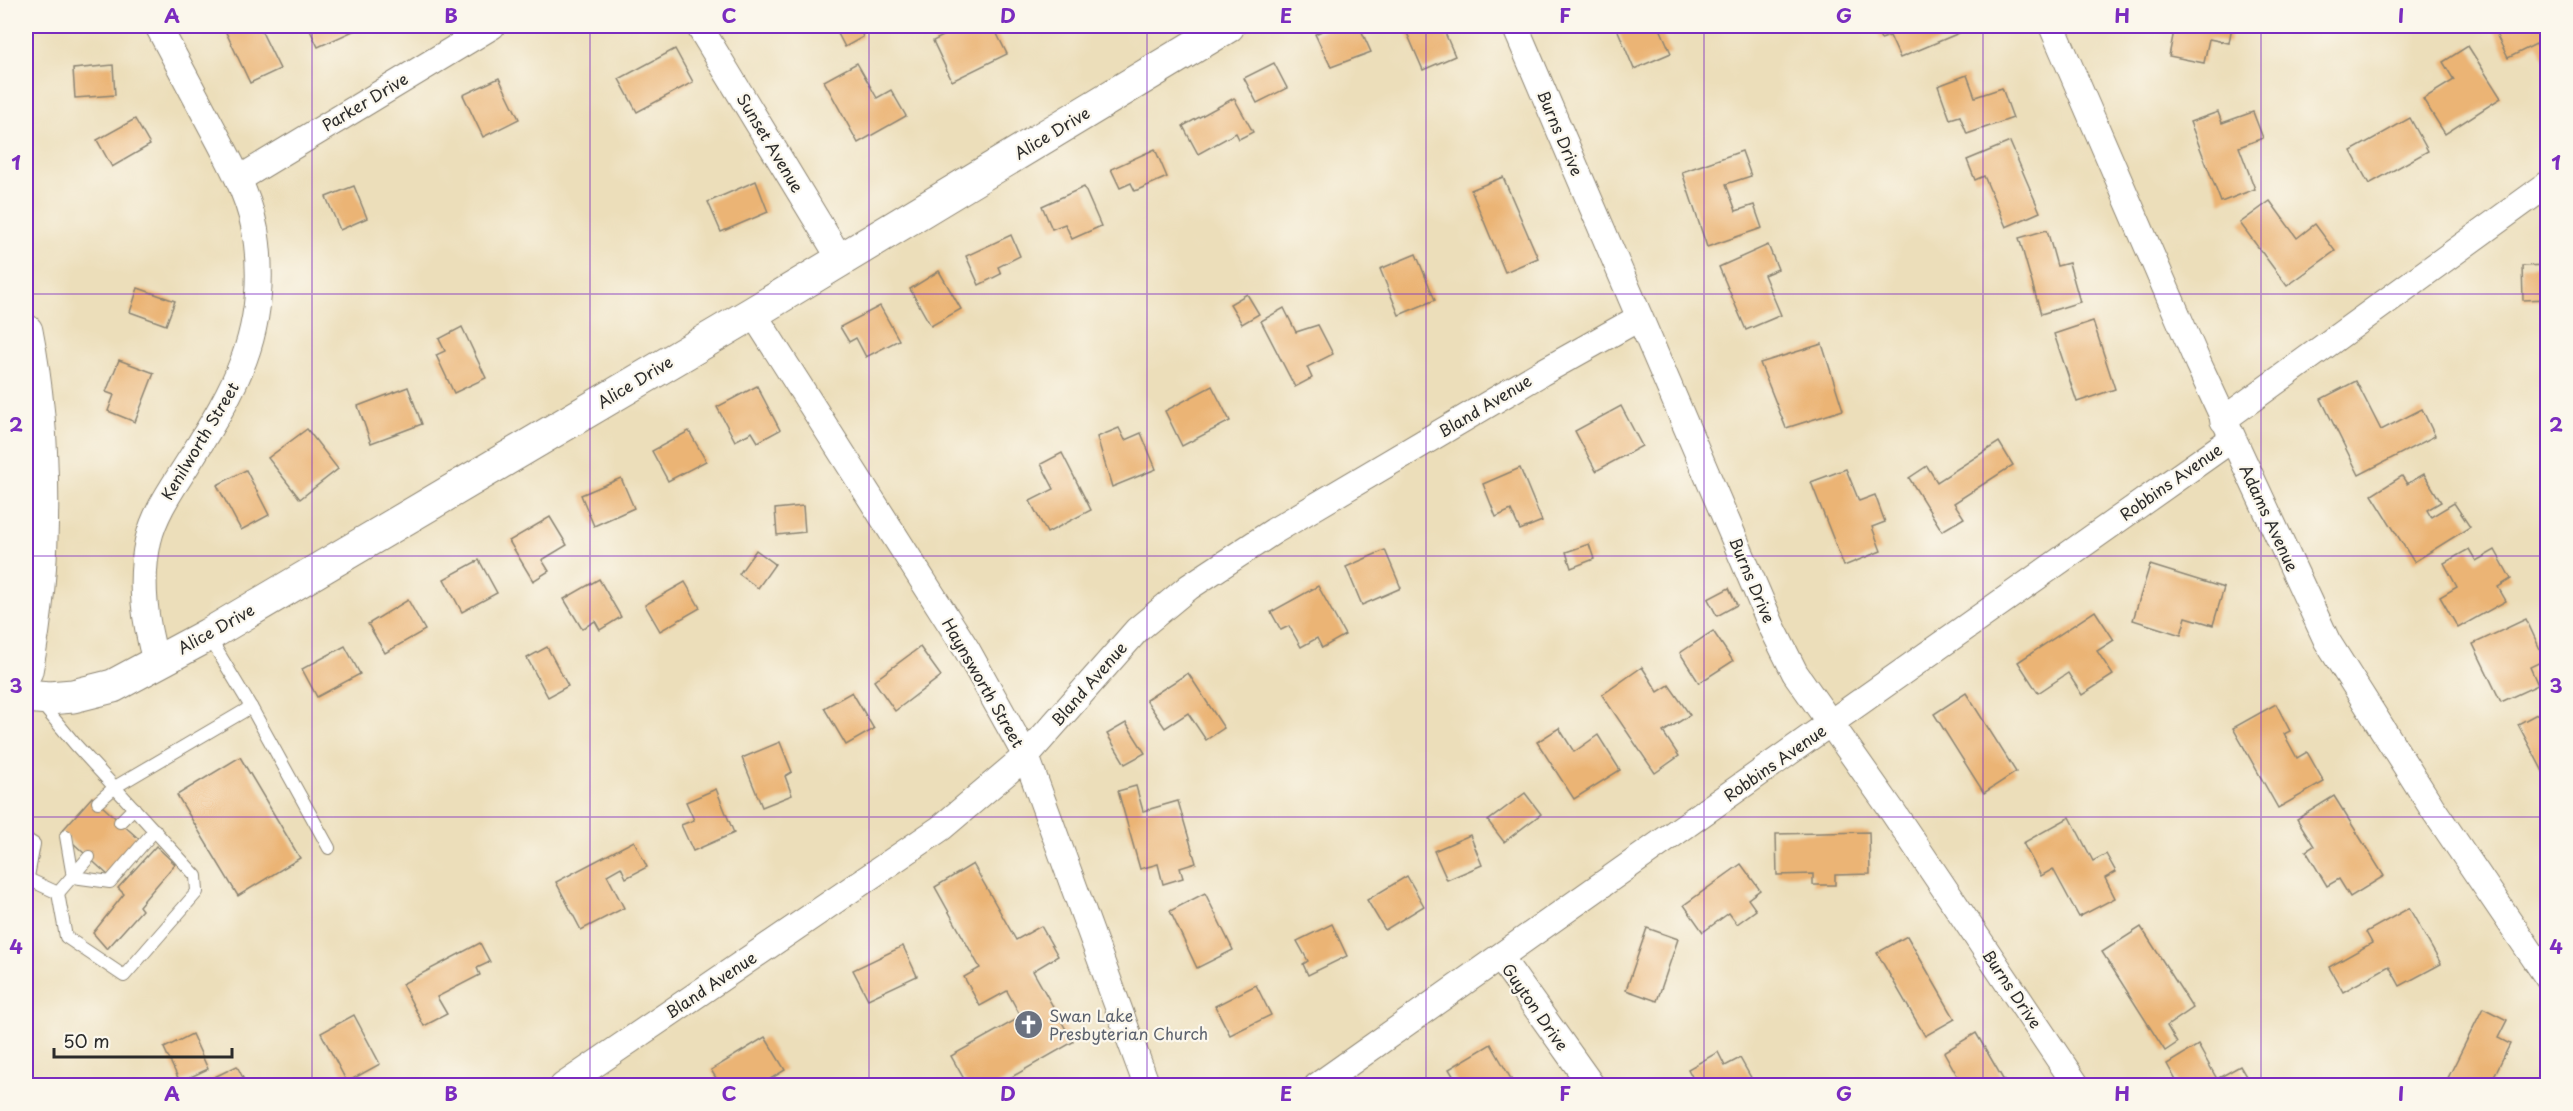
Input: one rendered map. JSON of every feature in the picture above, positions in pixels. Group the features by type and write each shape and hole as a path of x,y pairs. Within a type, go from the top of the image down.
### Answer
{"main road":[{"name":"Alice Drive","path":"29,688 73,696 113,686 208,635 753,313 1228,26"},
{"path":"26,331 36,406 40,470 40,538 29,688"}],"street":[{"name":"Kenilworth Street","path":"156,662 145,623 144,583 148,540 160,507 227,401 251,340 257,303 257,243 239,179 158,26"},
{"name":"Parker Drive","path":"239,179 492,26"},
{"name":"Sunset Avenue","path":"699,26 841,260"},
{"name":"Burns Drive","path":"1515,26 1772,627 1795,673 1893,812 2077,1086"},
{"name":"Adams Avenue","path":"2052,26 2228,429 2327,641 2431,806 2547,978"},
{"name":"Robbins Avenue","path":"1317,1086 1830,724 2228,429 2547,184"},
{"name":"Haynsworth Street","path":"753,313 967,650 1026,756 1147,1086"},
{"name":"Bland Avenue","path":"564,1086 941,828 1026,756 1137,630 1189,587 1274,531 1541,373 1640,318"},
{"name":"Guyton Drive","path":"1500,957 1592,1086"}],"lane":[{"path":"208,635 251,707 329,848"},
{"path":"29,688 196,876 197,892 124,976 66,937 58,893"},
{"path":"98,802 115,786 251,707"},
{"path":"120,822 134,808"},
{"path":"73,877 110,882 155,830"},
{"path":"66,836 73,877"},
{"path":"26,839 34,844 26,883 58,893"},
{"path":"58,893 88,856"}],"building":[{"path":"223,26 259,26 280,69 250,83"},
{"path":"308,26 359,26 360,28 318,47"},
{"path":"834,26 867,26 860,29 863,37 845,47"},
{"path":"963,26 993,26 1007,54 952,81 933,41"},
{"path":"1333,26 1368,26 1369,28 1362,32 1371,52 1331,67 1315,34"},
{"path":"1404,26 1442,26 1455,56 1423,70"},
{"path":"1616,26 1659,26 1671,53 1634,69"},
{"path":"1875,26 1956,26 1959,33 1900,58 1890,36 1881,39"},
{"path":"2175,26 2232,26 2229,43 2209,39 2204,63 2169,56"},
{"path":"2498,26 2548,26 2548,63 2536,44 2508,58 2493,28"},
{"path":"2468,46 2501,98 2445,134 2423,99 2454,80 2443,62"},
{"path":"675,49 693,82 637,112 619,79"},
{"path":"857,63 877,98 891,90 906,116 858,143 824,81"},
{"path":"1274,63 1287,88 1257,103 1244,78"},
{"path":"113,65 115,95 75,98 73,69"},
{"path":"1967,75 1975,97 2002,88 2013,118 1967,134 1960,116 1950,119 1938,86"},
{"path":"499,78 519,119 483,137 463,95"},
{"path":"1234,98 1253,132 1239,139 1236,133 1198,154 1183,126"},
{"path":"2218,112 2222,123 2253,112 2263,138 2239,147 2255,189 2221,202 2190,122"},
{"path":"2410,118 2428,151 2369,184 2351,151"},
{"path":"135,119 150,145 112,167 97,140"},
{"path":"2010,142 2040,212 2006,227 1984,176 1975,180 1967,160"},
{"path":"1155,149 1167,177 1135,191 1131,183 1120,188 1111,169"},
{"path":"1742,151 1751,176 1726,184 1736,211 1754,205 1762,228 1707,247 1682,172"},
{"path":"1503,177 1538,258 1505,272 1471,190"},
{"path":"756,181 768,212 721,232 708,202"},
{"path":"354,186 367,218 340,230 326,197"},
{"path":"1084,187 1101,226 1072,239 1065,224 1052,229 1042,206"},
{"path":"2270,201 2297,238 2315,224 2335,251 2287,286 2240,223"},
{"path":"2047,230 2057,266 2069,263 2080,302 2041,314 2019,238"},
{"path":"1011,235 1020,256 998,267 1001,274 979,285 966,256"},
{"path":"1768,245 1778,269 1764,275 1781,315 1746,330 1719,267"},
{"path":"1416,254 1435,300 1399,315 1380,269"},
{"path":"2548,265 2548,299 2523,300 2522,266"},
{"path":"939,271 961,309 931,326 910,289"},
{"path":"138,288 175,301 166,325 130,312"},
{"path":"1247,294 1259,314 1242,324 1230,304"},
{"path":"880,306 899,340 866,357 856,338 849,342 840,327"},
{"path":"1284,308 1296,332 1318,325 1333,354 1307,367 1312,378 1295,387 1261,321"},
{"path":"2093,321 2115,389 2077,402 2054,334"},
{"path":"462,327 486,378 454,393 436,355 445,351 439,339"},
{"path":"1822,344 1843,410 1786,428 1760,363"},
{"path":"119,360 154,373 135,422 108,411 114,395 106,392"},
{"path":"2356,381 2381,430 2422,409 2435,436 2359,475 2321,399"},
{"path":"757,386 780,430 758,442 752,432 735,441 717,407"},
{"path":"1212,386 1230,421 1182,446 1165,411"},
{"path":"408,387 422,424 371,443 358,406"},
{"path":"1621,406 1642,446 1596,471 1575,431"},
{"path":"1119,428 1125,440 1141,433 1156,469 1112,487 1097,437"},
{"path":"307,429 338,469 300,499 268,458"},
{"path":"689,431 706,461 668,481 652,451"},
{"path":"1999,442 2013,465 1954,503 1964,518 1942,531 1909,478 1927,466 1937,482"},
{"path":"1062,453 1091,510 1047,533 1030,501 1054,489 1041,464"},
{"path":"1520,468 1542,521 1520,530 1511,510 1496,517 1483,484"},
{"path":"1846,469 1859,501 1875,495 1885,522 1872,527 1881,551 1844,566 1811,482"},
{"path":"246,470 269,515 241,530 217,485"},
{"path":"2424,474 2441,502 2427,510 2431,517 2454,503 2470,527 2414,562 2372,495 2402,476 2407,484"},
{"path":"621,478 634,508 594,526 581,495"},
{"path":"803,506 805,532 777,535 775,509"},
{"path":"550,517 567,545 542,560 549,571 533,581 509,541"},
{"path":"1589,544 1594,559 1571,568 1566,552"},
{"path":"2469,549 2476,561 2495,550 2511,579 2498,587 2506,601 2458,628 2440,597 2457,587 2444,563"},
{"path":"756,550 775,564 758,588 739,574"},
{"path":"1385,550 1401,588 1362,605 1346,567"},
{"path":"479,560 497,593 462,612 444,579"},
{"path":"2150,565 2224,588 2213,625 2186,617 2181,635 2133,620"},
{"path":"599,579 621,617 600,630 595,621 582,629 564,599"},
{"path":"685,582 700,608 660,631 645,605"},
{"path":"1318,586 1345,635 1322,648 1317,638 1301,647 1289,626 1281,630 1271,612"},
{"path":"1729,588 1737,605 1717,616 1708,599"},
{"path":"408,600 425,630 385,653 368,624"},
{"path":"2095,611 2114,640 2097,651 2113,675 2082,695 2068,673 2038,693 2018,662"},
{"path":"2526,619 2545,660 2530,667 2538,685 2501,702 2473,644"},
{"path":"1713,631 1733,661 1699,683 1680,653"},
{"path":"345,646 360,674 317,697 302,669"},
{"path":"547,647 568,686 548,697 527,658"},
{"path":"920,647 941,676 895,711 874,681"},
{"path":"1642,667 1658,692 1669,685 1690,715 1663,732 1679,756 1655,773 1602,695"},
{"path":"1188,673 1224,728 1206,740 1188,713 1165,728 1146,700"},
{"path":"852,692 874,729 846,745 824,708"},
{"path":"1966,693 2016,772 1984,793 1934,714"},
{"path":"2276,704 2290,731 2284,734 2297,758 2307,752 2324,782 2278,808 2233,728"},
{"path":"2548,708 2548,781 2518,724"},
{"path":"1126,723 1145,753 1125,764 1107,734"},
{"path":"1559,728 1574,752 1598,735 1620,770 1574,799 1537,742"},
{"path":"780,742 792,772 785,776 792,795 762,807 742,758"},
{"path":"240,757 300,858 238,896 177,795"},
{"path":"1136,786 1143,811 1178,801 1196,863 1180,868 1183,878 1163,884 1158,864 1140,869 1118,791"},
{"path":"716,789 734,833 693,851 681,825 694,820 686,802"},
{"path":"1525,793 1541,814 1504,842 1488,821"},
{"path":"2334,796 2384,876 2350,897 2339,879 2327,886 2306,851 2314,846 2297,819"},
{"path":"92,797 140,840 109,876 61,832"},
{"path":"2070,817 2093,861 2106,854 2116,872 2105,878 2115,898 2079,917 2053,869 2041,876 2023,843"},
{"path":"1869,832 1870,874 1835,875 1835,885 1813,885 1813,874 1777,875 1776,834"},
{"path":"1470,835 1482,865 1447,880 1434,851"},
{"path":"634,841 647,867 626,878 621,867 607,875 624,908 581,930 556,882"},
{"path":"156,846 175,864 139,906 142,910 107,949 93,933 124,894 118,888"},
{"path":"973,864 1016,940 1041,926 1058,956 1033,971 1073,1042 996,1086 968,1086 951,1056 1021,1017 1007,991 980,1006 964,977 980,968 935,887"},
{"path":"1741,864 1760,890 1748,899 1756,910 1737,924 1729,913 1703,932 1684,905"},
{"path":"1407,876 1424,906 1385,930 1367,900"},
{"path":"1205,893 1233,950 1197,968 1170,911"},
{"path":"2409,908 2441,964 2400,986 2389,966 2343,992 2329,967 2372,943 2366,932"},
{"path":"1332,924 1347,956 1308,975 1303,964 1308,961 1297,941"},
{"path":"2141,927 2193,1008 2167,1026 2177,1043 2165,1051 2102,952"},
{"path":"1647,928 1678,939 1657,1001 1626,990"},
{"path":"1907,936 1955,1019 1925,1036 1877,953"},
{"path":"480,943 490,962 477,968 480,975 437,997 447,1014 424,1026 402,984"},
{"path":"903,946 917,976 868,999 853,970"},
{"path":"1256,985 1271,1015 1230,1035 1215,1006"},
{"path":"2483,1008 2507,1020 2498,1038 2510,1044 2489,1086 2444,1086"},
{"path":"354,1015 380,1064 347,1082 321,1033"},
{"path":"1976,1033 2007,1086 1963,1086 1944,1052"},
{"path":"192,1034 208,1069 180,1082 164,1048"},
{"path":"765,1037 785,1070 759,1086 721,1086 711,1070"},
{"path":"1491,1044 1515,1086 1459,1086 1449,1069"},
{"path":"2198,1045 2217,1079 2240,1066 2250,1083 2246,1086 2179,1086 2167,1064"},
{"path":"1718,1052 1725,1066 1740,1058 1754,1083 1749,1086 1697,1086 1688,1069"},
{"path":"237,1066 247,1086 196,1086"}],"place":[{"name":"Swan Lake Presbyterian Church","path":"1028,1025"}]}
